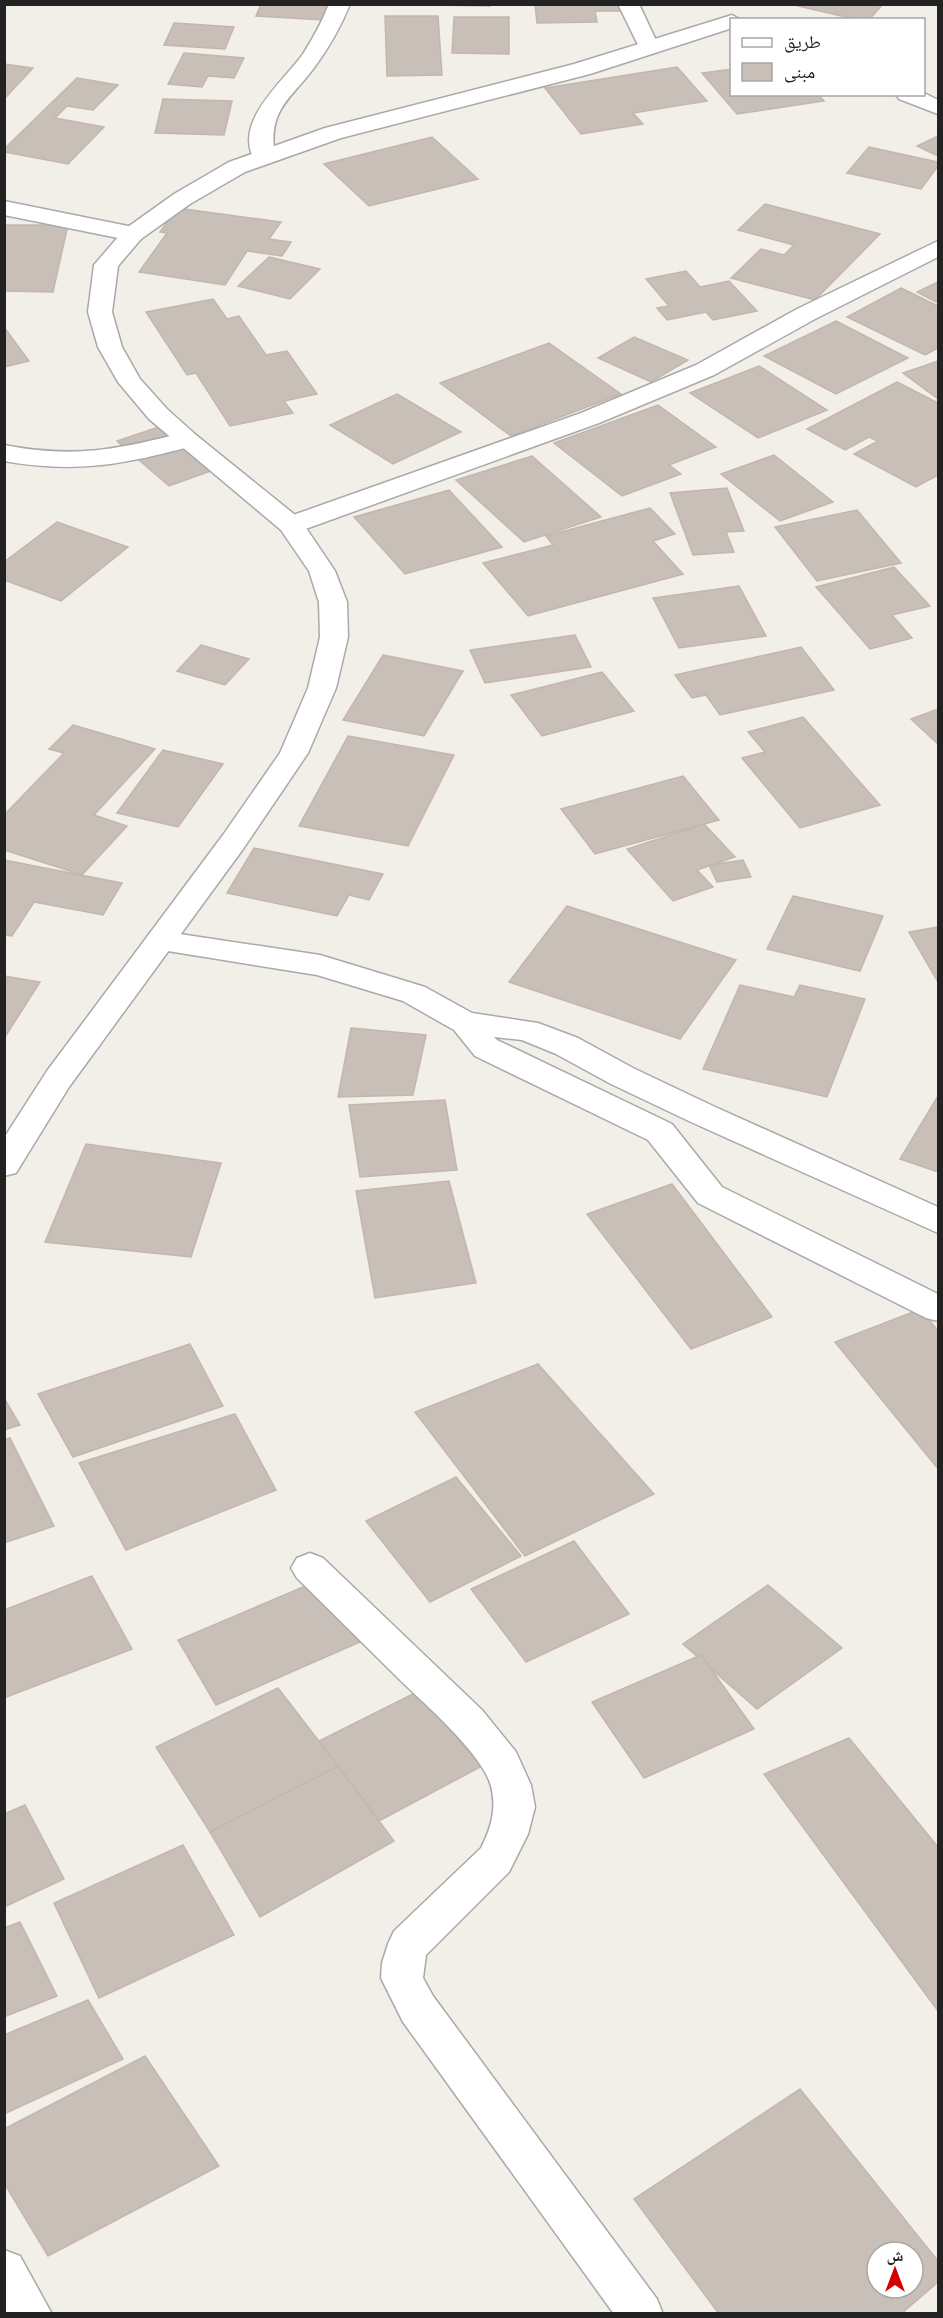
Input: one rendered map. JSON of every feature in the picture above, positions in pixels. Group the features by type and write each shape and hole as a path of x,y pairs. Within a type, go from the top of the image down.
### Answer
{"street":[{"path":"264,157 261,131 267,114 328,31 340,4"},
{"path":"628,4 648,47"},
{"path":"4,1165 58,1079 233,842 294,753 322,688 334,637 333,602 322,571 291,525 187,440 158,414 130,382 110,347 100,312 106,266 133,234 182,199 227,172 264,157 333,134 582,69 730,18"},
{"path":"912,96 939,108"},
{"path":"4,208 133,234"},
{"path":"291,525 590,418 705,370 806,314 939,248"},
{"path":"4,453 60,462 91,462 131,455 187,440"},
{"path":"160,941 320,965 414,994 465,1023 486,1048 660,1132 710,1195 939,1309"},
{"path":"465,1023 527,1030 567,1046 622,1076 702,1114 939,1221"},
{"path":"310,1568 468,1720 502,1764 511,1785 515,1807 508,1834 495,1860 409,1944 402,1961 400,1978 418,2009 641,2313"},
{"path":"4,2271 30,2313"}],"building":[{"path":"261,4 329,4 324,20 256,16"},
{"path":"367,4 490,4 490,6"},
{"path":"535,4 621,4 622,11 595,11 597,22 537,23"},
{"path":"790,4 883,4 871,18 850,18"},
{"path":"385,16 438,16 442,75 387,76"},
{"path":"454,17 509,17 509,54 452,53"},
{"path":"174,23 234,27 225,49 164,45"},
{"path":"184,53 244,58 234,78 208,76 202,87 168,84"},
{"path":"4,64 33,68 6,97 4,97"},
{"path":"677,67 707,101 633,113 643,124 581,134 545,88"},
{"path":"730,69 730,96 820,96 824,101 737,114 702,73"},
{"path":"77,78 118,85 93,110 67,106 55,118 104,127 68,164 4,152 4,149"},
{"path":"163,99 232,101 224,135 155,133"},
{"path":"938,136 938,156 917,146"},
{"path":"432,137 478,179 369,206 324,164"},
{"path":"869,147 938,162 938,166 921,189 847,173"},
{"path":"765,204 880,234 815,300 731,278 761,249 784,255 794,245 738,230"},
{"path":"177,208 281,222 269,239 291,242 282,256 247,251 225,285 139,272 167,233 160,232"},
{"path":"4,225 68,225 53,292 4,291"},
{"path":"269,257 320,269 290,299 238,286"},
{"path":"686,271 700,287 729,281 757,311 713,320 706,312 667,320 657,308 669,306 646,279"},
{"path":"938,282 938,303 917,292"},
{"path":"901,288 938,306 938,348 925,355 847,317"},
{"path":"213,299 227,319 239,316 266,355 287,351 317,394 284,401 293,413 230,426 196,373 187,375 146,312"},
{"path":"836,321 908,358 836,394 764,356"},
{"path":"4,327 29,361 4,367"},
{"path":"634,337 688,360 651,382 598,358"},
{"path":"549,343 621,394 511,436 440,383"},
{"path":"938,361 938,399 903,373"},
{"path":"759,366 827,410 758,438 690,393"},
{"path":"897,382 938,403 938,475 916,487 854,454 878,441 869,437 845,450 807,429"},
{"path":"397,394 461,432 393,464 330,425"},
{"path":"658,405 716,447 669,465 681,474 622,496 554,443"},
{"path":"173,422 225,466 169,486 117,441"},
{"path":"774,455 833,502 780,521 721,474"},
{"path":"532,456 601,517 524,542 456,480"},
{"path":"727,488 744,531 726,532 734,552 693,555 670,493"},
{"path":"449,490 502,547 405,574 354,517"},
{"path":"650,508 675,534 653,541 683,574 528,616 483,563 553,545 546,536"},
{"path":"857,510 901,563 817,581 775,527"},
{"path":"57,522 128,547 61,601 4,580 4,562"},
{"path":"894,567 930,606 892,615 912,638 870,649 816,587"},
{"path":"739,586 766,636 679,648 653,598"},
{"path":"575,635 591,667 485,683 470,650"},
{"path":"201,645 249,659 225,685 177,671"},
{"path":"801,647 834,690 720,715 706,695 692,698 675,675"},
{"path":"383,655 463,671 424,736 343,720"},
{"path":"602,672 634,711 542,736 511,695"},
{"path":"938,709 938,744 911,719"},
{"path":"803,717 880,805 800,828 742,758 765,752 748,732"},
{"path":"73,725 155,749 94,815 127,826 82,875 4,850 4,815 64,753 49,749"},
{"path":"348,736 454,755 408,846 299,826"},
{"path":"163,750 223,764 178,827 117,813"},
{"path":"683,776 719,820 595,854 561,809"},
{"path":"704,824 735,857 697,870 713,887 673,901 627,849"},
{"path":"254,848 383,874 369,900 349,895 337,916 227,893"},
{"path":"4,860 122,883 103,915 34,902 12,936 4,935"},
{"path":"743,860 751,877 717,882 709,865"},
{"path":"793,896 883,916 860,971 767,949"},
{"path":"567,906 736,960 680,1039 509,982"},
{"path":"938,927 938,982 909,932"},
{"path":"4,976 40,982 5,1037 4,1037"},
{"path":"740,985 794,997 800,985 865,999 827,1097 703,1069"},
{"path":"351,1028 426,1035 413,1095 338,1097"},
{"path":"938,1096 938,1172 900,1159"},
{"path":"445,1100 457,1170 360,1177 349,1105"},
{"path":"86,1144 221,1163 191,1257 45,1242"},
{"path":"449,1181 476,1283 375,1298 356,1191"},
{"path":"672,1184 772,1317 691,1349 587,1214"},
{"path":"921,1309 938,1331 938,1469 835,1342"},
{"path":"190,1344 223,1406 73,1457 38,1394"},
{"path":"538,1364 654,1494 525,1556 415,1412"},
{"path":"4,1398 20,1425 4,1430"},
{"path":"235,1414 276,1490 126,1550 79,1463"},
{"path":"10,1438 54,1526 4,1543 4,1440"},
{"path":"456,1477 521,1556 430,1602 366,1521"},
{"path":"574,1541 629,1614 526,1662 471,1589"},
{"path":"92,1576 132,1649 4,1698 4,1610"},
{"path":"315,1582 360,1642 216,1705 178,1640"},
{"path":"768,1585 842,1648 757,1709 683,1644"},
{"path":"701,1655 754,1729 644,1778 592,1702"},
{"path":"278,1688 338,1766 210,1832 156,1747"},
{"path":"417,1692 482,1766 379,1821 319,1741"},
{"path":"849,1738 938,1847 938,2011 764,1774"},
{"path":"338,1766 394,1841 260,1917 210,1832"},
{"path":"25,1805 64,1879 4,1907 4,1814"},
{"path":"183,1845 234,1935 99,1998 54,1903"},
{"path":"20,1922 57,1996 4,2017 4,1928"},
{"path":"88,2000 123,2059 4,2114 4,2035"},
{"path":"145,2056 219,2166 48,2256 4,2183 4,2129"},
{"path":"800,2089 921,2240 865,2240 865,2300 917,2300 901,2314 719,2314 634,2199"},
{"path":"925,2245 938,2261 938,2282 925,2293"}]}
